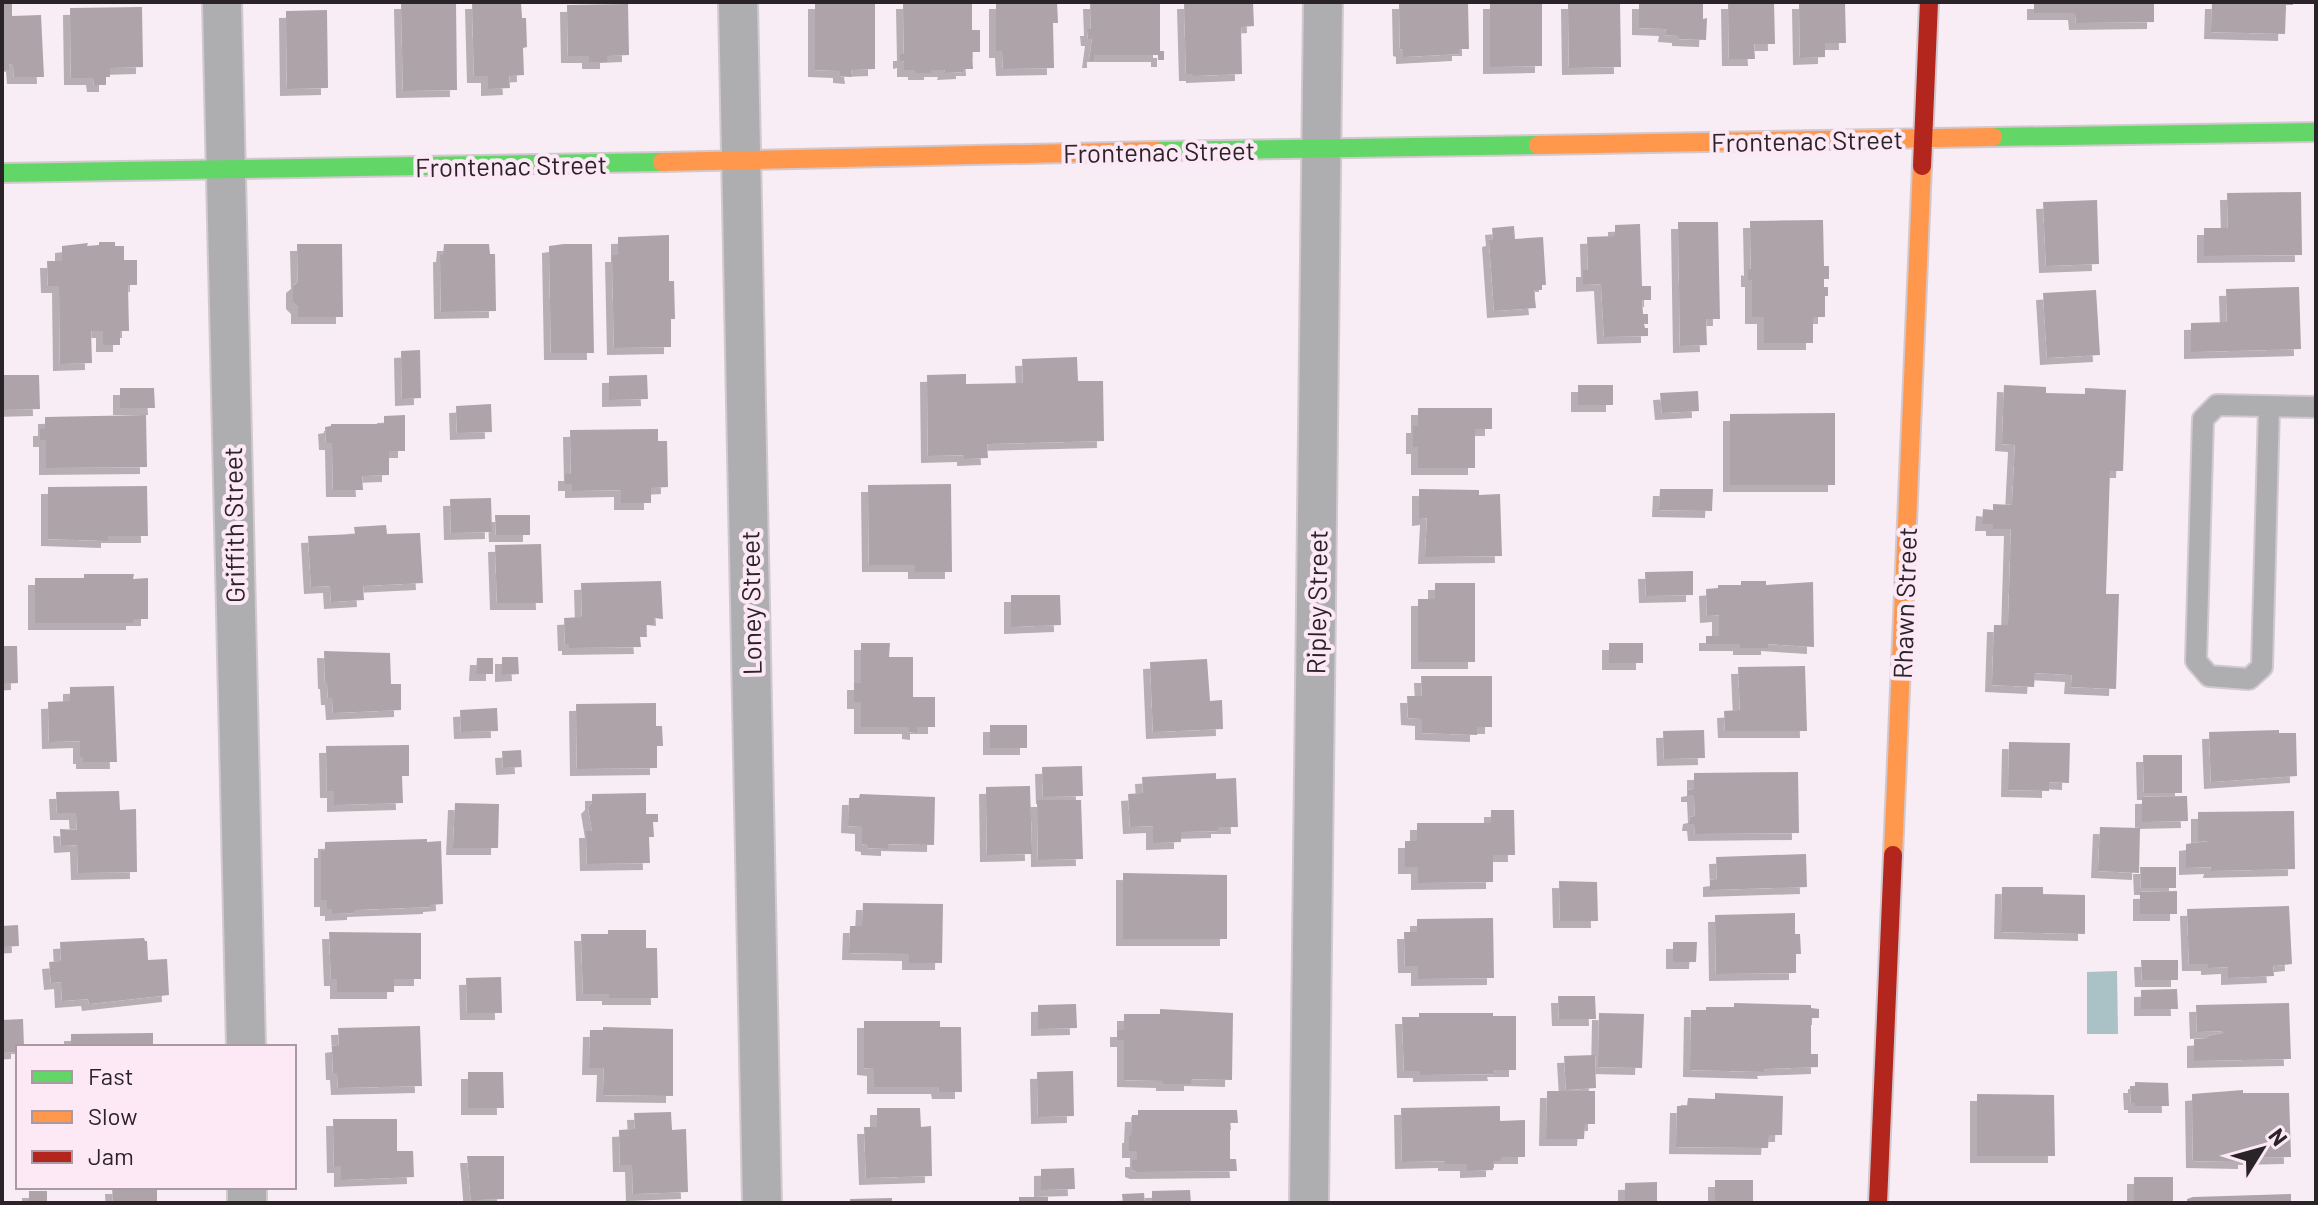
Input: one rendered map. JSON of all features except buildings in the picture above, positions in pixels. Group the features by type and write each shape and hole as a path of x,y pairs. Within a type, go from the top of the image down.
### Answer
{"street":[{"name":"Griffith Street","path":"222,2 246,1045"},
{"name":"Loney Street","path":"738,2 762,1203"},
{"name":"Ripley Street","path":"1309,1203 1323,2"},
{"name":"Rhawn Street","path":"1878,1203 1929,2"},
{"name":"Frontenac Street","path":"2,173 2316,132"}],"lane":[{"path":"2269,407 2262,667 2249,679 2209,676 2196,661 2203,419 2217,405 2316,407"}],"water":[{"path":"2117,971 2118,1034 2087,1034 2087,972"}],"traffic: fast":[{"path":"1993,137 2316,132"},
{"path":"1157,151 1538,145"},
{"path":"2,173 662,162"}],"traffic: slow":[{"path":"1538,145 1993,137"},
{"path":"662,162 1157,151"},
{"path":"1893,855 1922,166"}],"traffic: jam":[{"path":"1922,166 1929,2"},
{"path":"1878,1203 1893,855"}]}
